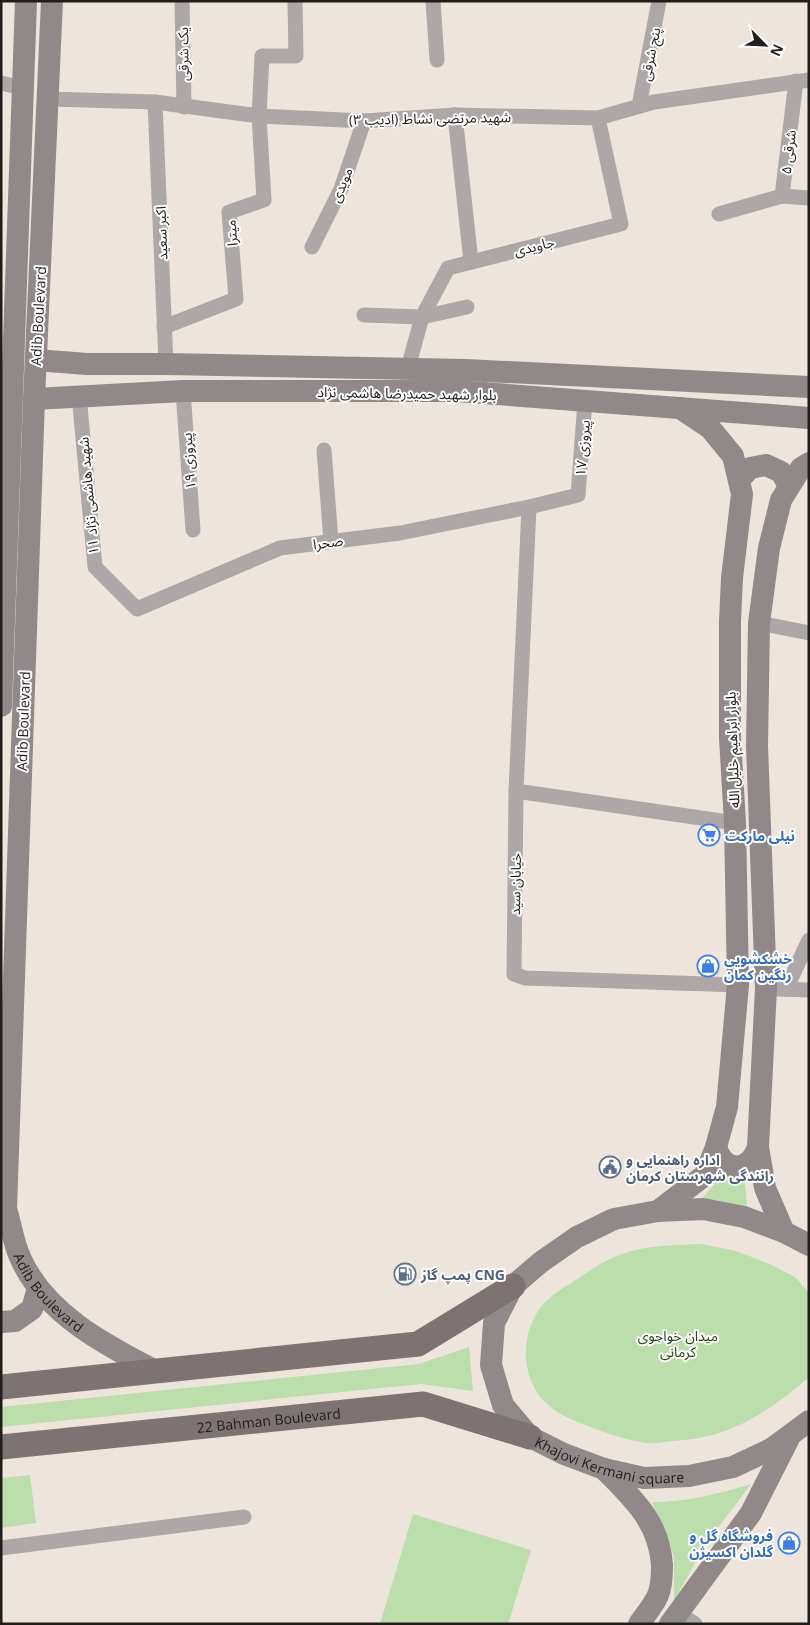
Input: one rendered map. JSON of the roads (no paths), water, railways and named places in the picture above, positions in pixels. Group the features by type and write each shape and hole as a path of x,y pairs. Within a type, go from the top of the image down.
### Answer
{"main road":[{"name":"Adib Boulevard","path":"1,706 7,358 19,195 12,86 26,1"},
{"name":"Adib Boulevard","path":"52,1 34,399 6,1208 19,1256 38,1288 74,1322 106,1345 156,1371"},
{"path":"19,195 44,196"},
{"name":"بلوار شهید حمیدرضا هاشمی نژاد","path":"36,360 87,364 466,370 809,387"},
{"name":"بلوار شهید حمیدرضا هاشمی نژاد","path":"34,399 79,395 183,391 457,391 809,418"},
{"name":"بلوار ابراهیم خلیل الله","path":"658,1211 705,1175 716,1146 727,1107 738,985 735,824 730,738 730,621 732,578 742,494 733,456 710,428 680,408"},
{"name":"بلوار ابراهیم خلیل الله","path":"784,1232 765,1188 758,1147 776,989 757,746 759,623 769,548 780,500 801,468 809,463"},
{"path":"739,480 750,468 766,465 781,472 789,486"},
{"path":"716,1146 719,1157 726,1164 736,1167 747,1164 755,1157 758,1147"},
{"name":"Khajovi Kermani square","path":"803,1426 770,1449 733,1467 689,1476 644,1478 604,1469 564,1454 530,1437 504,1405 491,1365 494,1323 513,1286 541,1262 577,1237 614,1219 658,1211 703,1209 744,1217 784,1232 809,1245"},
{"path":"1,1387 418,1344 513,1286"},
{"path":"1,1322 15,1322 32,1309 38,1288"},
{"name":"22 Bahman Boulevard","path":"1,1447 423,1404 530,1437"},
{"path":"685,1623 803,1426"},
{"path":"604,1469 647,1516 656,1534 661,1552 662,1572 658,1598 639,1624"}],"street":[{"name":"یک شرقی","path":"182,1 184,107"},
{"path":"259,116 262,56 296,56 295,1"},
{"path":"433,1 437,60"},
{"name":"پنج شرقی","path":"640,106 659,1"},
{"name":"شهید مرتضی نشاط (ادیب ۳)","path":"48,98 155,102 259,116 364,121 455,115 598,118 654,102 802,80"},
{"name":"۵ شرقی","path":"782,196 802,80"},
{"name":"اکبر سعید","path":"155,102 166,364"},
{"path":"455,115 471,262"},
{"name":"میترا","path":"164,327 236,299 230,212 264,200 259,116"},
{"name":"جاویدی","path":"408,368 422,317 448,268 621,224 598,118"},
{"name":"مویدی","path":"312,247 341,189 364,121"},
{"path":"719,214 782,196 809,198"},
{"path":"364,315 422,317 467,307"},
{"name":"پیروزی ۱۹","path":"183,391 192,530"},
{"name":"شهید هاشمی نژاد ۱۱","path":"79,395 95,567 137,609"},
{"name":"پیروزی ۱۷","path":"578,495 585,401"},
{"path":"324,450 331,541"},
{"name":"صحرا","path":"137,609 280,548 400,533 529,507 578,495"},
{"path":"529,507 516,791 735,824"},
{"path":"759,623 809,633"},
{"name":"خیابان سید","path":"516,791 514,974 525,978 738,985"},
{"path":"776,989 809,940"},
{"path":"776,989 809,990"},
{"path":"1,1548 244,1517"}],"place":[{"name":"نیلی مارکت","path":"709,835"},
{"name":"خشکشویی رنگین کمان","path":"708,966"},
{"name":"اداره راهنمایی و رانندگی شهرستان کرمان","path":"610,1167"},
{"name":"پمپ گاز CNG","path":"405,1274"},
{"name":"فروشگاه گل و گلدان اکسیژن","path":"789,1543"}],"park label":[{"name":"میدان خواجوی کرمانی","path":"678,1344"}]}
